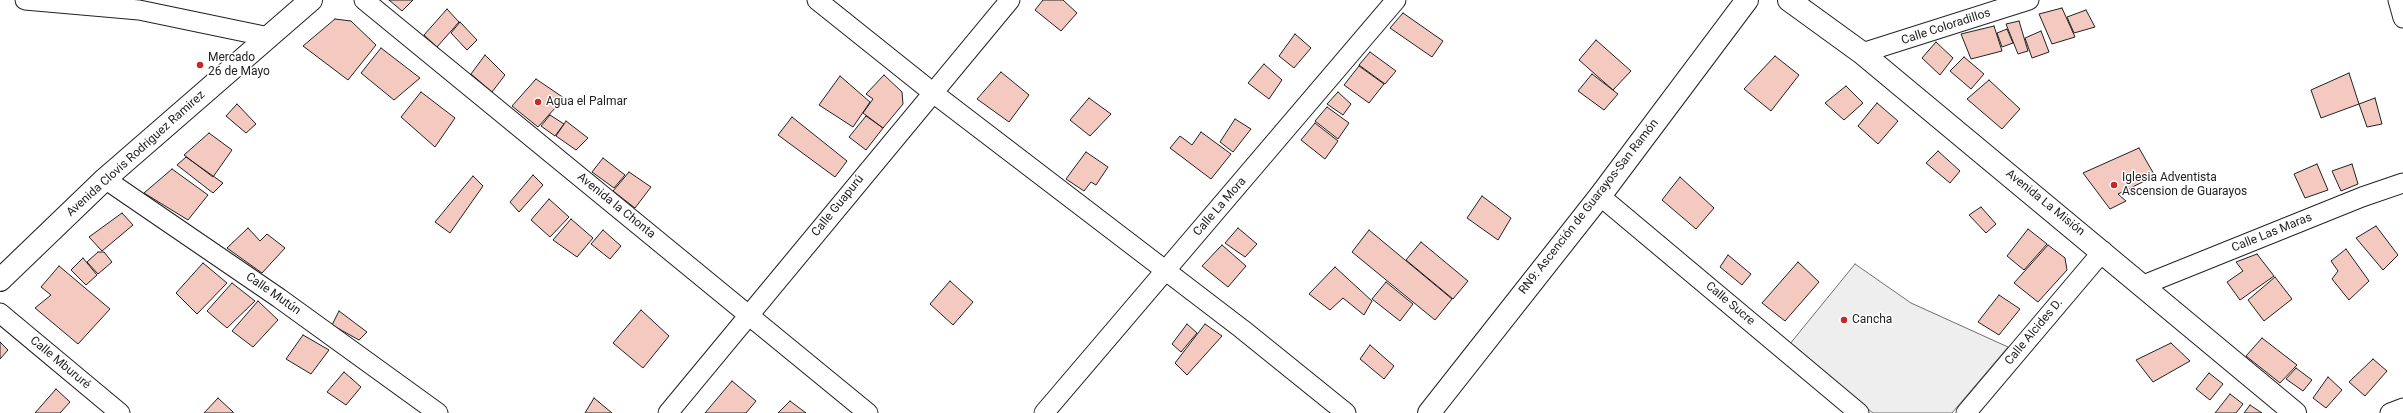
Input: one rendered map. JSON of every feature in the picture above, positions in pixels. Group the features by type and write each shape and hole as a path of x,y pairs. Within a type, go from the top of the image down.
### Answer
{"main road":[{"name":"Avenida Clovis Rodriguez Ramirez","path":"0,280 105,179 311,0"},
{"name":"RN9: Ascención de Guarayos-San Ramón","path":"1429,413 1600,196 1747,0"},
{"name":"Avenida La Misión","path":"1789,0 1862,53 2103,251 2141,286 2295,413"}],"street":[{"path":"25,0 139,10 269,37"},
{"name":"Avenida la Chonta","path":"364,0 868,413"},
{"path":"817,0 932,92 1242,329 1346,413"},
{"name":"Calle Guapurú","path":"668,413 932,92 1010,0"},
{"name":"Calle La Mora","path":"1044,413 1396,0"},
{"name":"Calle Coloradillos","path":"1862,53 2029,0"},
{"path":"2398,0 2403,18"},
{"name":"Calle Mutún","path":"105,179 279,298 438,413"},
{"name":"Calle Las Maras","path":"2141,286 2362,197 2403,183"},
{"name":"Calle Sucre","path":"1600,196 1859,413"},
{"name":"Calle Alcides D.","path":"1966,413 2103,251"},
{"name":"Calle Mbururé","path":"0,313 120,413"},
{"path":"2390,413 2403,408"}],"shaded area":[{"path":"1855,264 1911,303 2008,347 1952,413 1873,413 1789,345"}],"building":[{"path":"389,0 413,0 402,11"},
{"path":"1043,0 1063,0 1077,13 1061,31 1035,10"},
{"path":"2062,8 2075,37 2052,44 2039,14"},
{"path":"447,9 459,22 437,47 424,35"},
{"path":"2086,10 2095,27 2074,33 2067,17"},
{"path":"1403,13 1443,41 1432,57 1390,28"},
{"path":"335,19 351,21 376,45 348,80 303,46"},
{"path":"2019,21 2028,51 2018,54 2006,24"},
{"path":"460,22 477,40 467,50 451,33"},
{"path":"1994,26 2002,51 1971,59 1961,34"},
{"path":"2007,29 2013,43 2002,47 1997,33"},
{"path":"2041,31 2049,52 2032,58 2025,38"},
{"path":"1295,34 1311,48 1294,68 1279,56"},
{"path":"1596,40 1631,71 1613,90 1579,60"},
{"path":"1936,42 1953,58 1940,75 1922,58"},
{"path":"381,48 420,78 394,100 361,73"},
{"path":"1370,52 1396,71 1385,84 1359,65"},
{"path":"485,55 505,75 492,92 471,74"},
{"path":"1775,56 1799,75 1771,111 1744,89"},
{"path":"1964,57 1984,74 1971,89 1950,71"},
{"path":"1264,64 1282,80 1269,99 1248,83"},
{"path":"1359,66 1384,84 1369,103 1344,85"},
{"path":"1001,72 1029,95 1009,122 977,99"},
{"path":"2349,73 2359,104 2321,118 2311,90"},
{"path":"1592,74 1618,94 1604,110 1578,91"},
{"path":"884,75 902,92 903,104 883,128 863,113 873,99 866,94"},
{"path":"840,76 870,102 853,127 819,105"},
{"name":"Agua el Palmar","path":"536,79 564,98 538,127 512,106"},
{"path":"1989,80 2020,109 2002,129 1967,99"},
{"path":"1846,86 1863,103 1844,120 1825,103"},
{"path":"421,92 455,118 435,147 401,117"},
{"path":"1338,92 1351,104 1343,115 1327,104"},
{"path":"1089,98 1111,114 1090,136 1070,120"},
{"path":"2375,98 2382,124 2367,127 2359,104"},
{"path":"1877,103 1898,121 1878,144 1858,126"},
{"path":"237,104 256,124 246,133 226,116"},
{"path":"1327,107 1349,123 1338,139 1315,121"},
{"path":"550,115 564,124 555,136 541,126"},
{"path":"866,116 883,128 866,150 849,137"},
{"path":"792,117 847,161 835,177 778,135"},
{"path":"1235,119 1251,129 1233,152 1220,142"},
{"path":"566,121 588,138 576,150 556,136"},
{"path":"1315,123 1338,141 1325,159 1301,140"},
{"path":"1201,132 1231,154 1211,179 1170,148 1180,136 1192,145"},
{"path":"209,133 232,150 213,177 184,155"},
{"name":"Iglesia Adventista Ascension de Guarayos","path":"2139,148 2155,176 2118,194 2126,201 2110,209 2083,173"},
{"path":"1938,151 1960,171 1950,183 1926,163"},
{"path":"1086,152 1108,167 1096,185 1091,182 1084,191 1066,179"},
{"path":"186,157 223,183 213,193 177,165"},
{"path":"603,158 625,175 614,188 592,172"},
{"path":"2317,164 2328,190 2305,198 2294,174"},
{"path":"2352,164 2358,184 2341,191 2332,171"},
{"path":"172,169 208,195 188,220 144,193"},
{"path":"629,172 651,187 635,208 613,191"},
{"path":"533,175 543,185 519,212 510,202"},
{"path":"473,176 483,186 450,233 435,222"},
{"path":"1680,177 1714,208 1696,229 1662,200"},
{"path":"1482,196 1511,218 1498,240 1467,218"},
{"path":"549,199 569,217 550,237 531,220"},
{"path":"1981,207 1996,224 1986,233 1969,215"},
{"path":"122,213 133,225 102,251 89,237"},
{"path":"571,219 593,238 577,257 553,240"},
{"path":"2376,226 2398,255 2383,270 2356,238"},
{"path":"248,228 260,241 267,234 285,248 262,273 227,248"},
{"path":"1238,228 1257,244 1245,257 1225,243"},
{"path":"2028,229 2047,244 2024,270 2007,256"},
{"path":"603,230 621,246 610,259 591,244"},
{"path":"1369,230 1452,299 1435,320 1352,252"},
{"path":"1421,242 1468,281 1453,299 1406,260"},
{"path":"1222,245 1246,266 1228,287 1202,266"},
{"path":"2048,245 2065,258 2067,270 2038,302 2014,283"},
{"path":"2346,249 2369,281 2349,300 2332,279 2338,271 2331,261"},
{"path":"98,252 104,252 112,262 98,274 87,262"},
{"path":"2257,254 2274,276 2240,300 2227,282 2243,271 2236,262"},
{"path":"1728,255 1751,274 1742,285 1720,267"},
{"path":"83,258 97,275 86,285 71,270"},
{"path":"1798,262 1819,282 1785,321 1762,303"},
{"path":"203,263 227,283 197,314 176,293"},
{"path":"59,266 110,309 78,344 35,308 51,295 41,287"},
{"path":"1335,267 1372,301 1364,315 1343,298 1330,310 1309,294"},
{"path":"2275,277 2292,299 2264,321 2248,300"},
{"path":"950,281 973,302 953,325 930,304"},
{"path":"1386,282 1413,304 1400,321 1372,299"},
{"path":"232,283 255,301 227,328 207,311"},
{"path":"1999,295 2020,309 1999,335 1978,322"},
{"path":"258,301 278,320 253,347 232,331"},
{"path":"641,310 669,336 643,368 613,343"},
{"path":"339,311 367,332 359,340 332,325"},
{"path":"1187,324 1197,333 1181,352 1172,344"},
{"path":"1205,324 1222,336 1187,375 1175,363"},
{"path":"303,335 329,350 311,374 286,359"},
{"path":"2262,338 2297,365 2280,383 2246,356"},
{"path":"0,342 8,350 0,359"},
{"path":"2171,343 2190,361 2153,382 2136,360"},
{"path":"1370,345 1394,366 1384,379 1360,359"},
{"path":"2373,359 2387,371 2365,396 2349,382"},
{"path":"2296,368 2312,380 2303,391 2286,379"},
{"path":"344,372 361,387 346,405 327,392"},
{"path":"2209,373 2223,384 2210,400 2196,389"},
{"path":"2328,377 2342,390 2326,408 2313,398"},
{"path":"732,381 756,401 746,413 705,413"},
{"path":"56,389 70,402 60,413 35,413"},
{"path":"2230,394 2243,404 2236,413 2215,413"},
{"path":"218,398 233,412 233,413 204,413"},
{"path":"594,398 612,413 585,413"},
{"path":"790,401 806,413 778,413"},
{"path":"2250,405 2262,413 2244,413"}],"place":[{"name":"Mercado 26 de Mayo","path":"200,65"},
{"name":"Agua el Palmar","path":"538,102"},
{"name":"Iglesia Adventista Ascension de Guarayos","path":"2114,185"},
{"name":"Cancha","path":"1844,320"}]}
